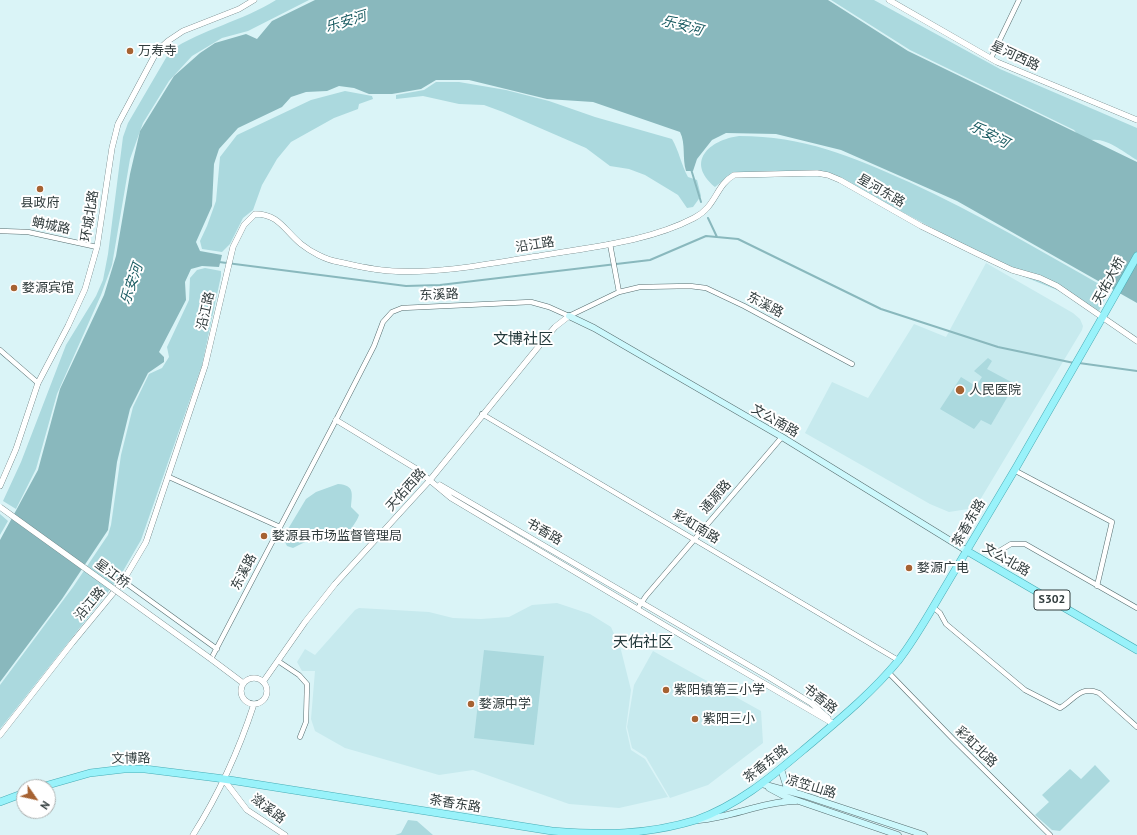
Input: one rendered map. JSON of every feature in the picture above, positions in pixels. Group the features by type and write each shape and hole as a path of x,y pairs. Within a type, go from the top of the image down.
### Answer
{"main road":[{"name":"天佑大桥","path":"1103,318 1137,256"},
{"name":"文公南路","path":"568,316 594,328 782,437 967,551"},
{"name":"茶香东路","path":"224,780 552,831 628,835 696,820 735,801 762,784 834,724 888,672 898,660 933,607 967,551 1103,318"},
{"name":"文公北路","path":"967,551 1137,650"},
{"name":"文博路","path":"56,782 72,777 124,769 145,769 224,780"},
{"path":"781,769 786,784 802,798"},
{"name":"凉笠山路","path":"762,784 898,835"},
{"path":"0,802 16,796"},
{"path":"696,820 722,817 752,807 802,798"},
{"name":"凉笠山路","path":"802,798 924,835"}],"street":[{"name":"环城北路","path":"0,486 16,449 38,383 68,326 85,289 97,246 112,148 118,124 157,51 168,41 183,31 238,9 254,0"},
{"name":"星河西路","path":"889,0 991,58 1137,120"},
{"path":"991,58 1019,0"},
{"name":"星河东路","path":"610,244 634,241 702,214 709,208 723,184 734,175 817,173 828,175 840,180 921,226 1012,270 1040,278 1057,286 1137,341"},
{"name":"沿江路","path":"0,735 123,581 146,542 205,366 230,259 240,230 247,220 255,214 269,215 280,222 302,245 331,260 392,271 450,270 610,244"},
{"name":"蚺城路","path":"0,231 28,232 97,246"},
{"path":"610,244 619,292"},
{"name":"东溪路","path":"211,659 374,346 384,322 392,312 402,308 531,302 549,307 568,316 619,292 640,287 690,286 706,288 744,306 852,364"},
{"name":"天佑西路","path":"263,682 305,622 335,584 430,480 482,414 543,341 568,316"},
{"path":"0,350 38,383"},
{"name":"彩虹南路","path":"482,414 898,660"},
{"name":"书香路","path":"336,420 430,480 641,602 811,703 834,724"},
{"name":"通源路","path":"638,608 641,602 782,437"},
{"path":"1014,470 1112,522 1096,586"},
{"path":"169,477 280,527"},
{"name":"书香路","path":"430,480 451,498 806,709 834,724"},
{"name":"星江桥","path":"0,507 244,684"},
{"path":"996,553 1011,544 1025,544 1096,586 1137,608"},
{"path":"123,581 217,649"},
{"path":"933,607 940,613 946,624 1025,690 1060,708 1082,691 1092,690 1099,692 1137,727"},
{"path":"278,661 300,675 307,684 306,722 300,737"},
{"name":"彩虹北路","path":"888,672 1050,835"},
{"path":"253,678 263,682 266,689 266,696 261,702 254,704 244,699 241,691 244,684 253,678"},
{"path":"193,835 212,804 224,780 254,704"},
{"name":"潋溪路","path":"224,780 247,810 285,835"}],"shaded area":[{"path":"276,0 309,0 248,31 222,38 192,56 169,81 143,123 130,159 112,265 101,295 57,394 36,469 16,509 3,501 21,462 66,345 96,296 103,280 108,254 123,137 128,123 170,51 182,43 250,14"},
{"path":"831,0 874,0 1000,69 1137,128 1137,160 1107,142 1100,140 1087,141 1080,137 1074,130 910,50"},
{"path":"436,82 459,82 506,90 549,101 595,117 672,139 688,177 697,180 701,196 693,207 687,208 678,195 645,175 629,169 610,166 586,148 484,105 459,104 423,96 396,99 396,95 424,90"},
{"path":"345,91 372,96 373,99 359,104 358,109 334,118 291,142 277,159 262,185 253,210 243,218 230,244 222,252 202,249 200,241 216,201 220,157 237,135 311,100"},
{"path":"739,136 763,137 806,144 826,149 867,164 909,182 984,219 1106,288 1108,292 1099,311 1082,300 1000,267 938,231 829,173 741,172 730,175 715,187 706,178 702,169 704,154 710,147 718,142"},
{"name":"人民医院","path":"986,263 1073,313 1080,319 1083,326 980,500 968,509 949,512 930,504 805,433 832,382 868,398 914,324 946,337"},
{"path":"205,268 221,271 221,276 202,365 141,540 119,578 0,729 0,685 73,587 108,535 111,525 121,455 133,407 149,374 162,368 169,357 167,347 189,300 190,278 197,270"},
{"path":"988,358 992,361 987,369 1015,384 991,425 981,420 974,429 940,409 961,377 974,385 978,383 982,377 974,371"},
{"path":"338,484 350,488 352,494 351,507 359,515 348,535 343,537 330,535 323,536 293,548 287,546 284,540 285,534 306,499 316,492"},
{"path":"0,514 8,521 0,535"},
{"name":"婺源中学","path":"557,603 590,614 611,627 621,650 631,690 626,728 631,750 645,759 668,797 619,808 569,804 473,770 439,775 345,748 315,731 311,719 315,671 302,671 297,662 305,649 315,655 355,610 359,608 429,612 453,618 481,619 509,617 532,605"},
{"path":"484,650 544,656 534,745 474,738"},
{"name":"紫阳三小","path":"653,651 761,711 763,743 708,785 670,798 646,757 632,748 627,727 634,685"},
{"path":"1095,765 1110,781 1060,831 1052,830 1035,815 1049,802 1042,795 1070,769 1081,779"},
{"path":"408,820 417,821 433,835 395,835 401,833"}],"water":[{"name":"乐安河","path":"315,0 828,0 908,51 1137,162 1137,303 957,201 841,150 776,134 726,133 712,140 697,159 693,171 686,171 683,141 680,132 593,102 547,99 469,80 436,80 421,89 392,94 369,94 354,88 339,86 327,91 306,92 291,97 282,107 238,128 219,149 214,164 212,206 196,242 200,251 222,255 219,267 202,266 191,269 185,282 186,300 159,352 164,357 164,362 148,373 130,409 117,462 108,530 62,599 0,682 0,540 38,470 60,389 104,295 116,256 130,174 140,131 174,76 200,53 215,43 246,34 257,39 272,21"}],"waterway":[{"path":"691,169 701,202"},
{"path":"708,218 717,237"},
{"path":"219,262 406,286 440,285 650,260 706,236 738,239 881,309 998,347 1074,363"},
{"path":"1079,363 1137,371"}],"place":[{"name":"万寿寺","path":"130,51"},
{"name":"县政府","path":"40,189"},
{"name":"婺源宾馆","path":"14,288"},
{"name":"人民医院","path":"960,390"},
{"name":"婺源县市场监督管理局","path":"264,536"},
{"name":"婺源广电","path":"909,568"},
{"name":"紫阳镇第三小学","path":"666,690"},
{"name":"婺源中学","path":"471,704"},
{"name":"紫阳三小","path":"695,719"}],"district":[{"name":"文博社区","path":"523,340"},
{"name":"天佑社区","path":"643,643"}]}
